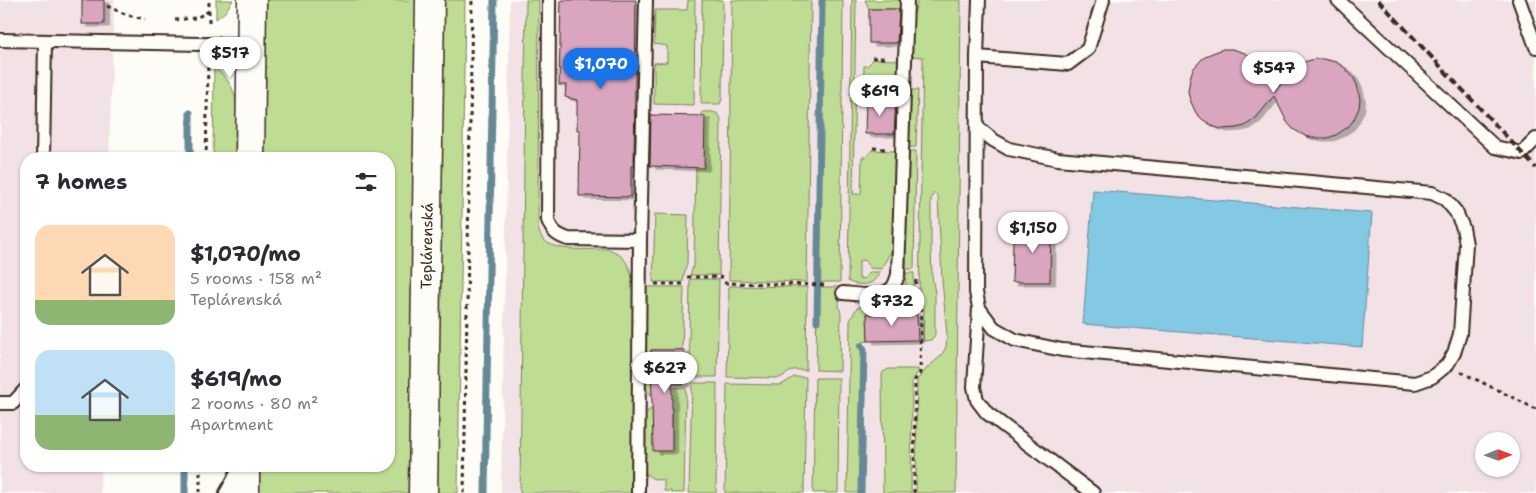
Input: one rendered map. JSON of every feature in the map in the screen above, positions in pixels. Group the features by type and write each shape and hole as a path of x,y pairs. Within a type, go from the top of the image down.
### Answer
{"street":[{"path":"250,152 252,0"},
{"name":"Teplárenská","path":"423,493 430,0"},
{"path":"245,472 245,493"}],"lane":[{"path":"549,0 548,220 551,229 558,236 568,239 640,240"},
{"path":"638,493 640,240 646,0"},
{"path":"839,289 878,294 891,289 898,275 907,0"},
{"path":"979,0 976,292 979,308 974,379 977,400 987,412 1093,493"},
{"path":"977,57 1068,64 1088,49 1103,0"},
{"path":"1338,0 1496,147 1522,153 1536,139"},
{"path":"1519,0 1536,47"},
{"path":"0,40 252,45"},
{"path":"42,152 45,41"},
{"path":"977,127 993,140 1009,149 1058,159 1432,193 1445,199 1456,212 1464,228 1466,244 1460,334 1454,353 1447,365 1432,377 1415,383 1062,350 1015,340 994,328 979,308"},
{"path":"0,403 13,403 20,395"},
{"path":"226,493 237,472"}],"path":[{"path":"209,0 209,22"},
{"path":"464,493 472,0"},
{"path":"107,6 127,15 145,19"},
{"path":"175,20 196,18 209,12"},
{"path":"206,152 208,63"},
{"path":"687,277 724,277"},
{"path":"724,283 839,289"},
{"path":"640,284 687,284"},
{"path":"1447,365 1536,409"},
{"path":"200,472 200,492"}],"shaded area":[{"path":"0,0 114,0 109,152 20,152 20,472 101,472 100,493 0,493"},
{"path":"510,0 1536,0 1536,493 501,493"}],"green space":[{"path":"216,0 233,0 225,12 216,19"},
{"path":"265,0 418,0 410,493 257,493 258,472 395,472 395,152 262,152"},
{"path":"444,0 465,0 458,493 436,493"},
{"path":"526,0 539,0 538,229 540,235 547,243 563,248 608,249 615,252 621,256 629,267 633,280 635,295 632,493 520,493"},
{"path":"688,0 695,0 694,105 654,104 654,63 667,62 667,46 654,44 655,10 687,10"},
{"path":"702,0 723,0 722,99 720,104 701,104"},
{"path":"732,0 811,0 807,282 729,280"},
{"path":"821,0 843,0 840,282 817,282"},
{"path":"852,0 856,0 853,194 861,194 862,157 866,157 872,150 895,151 893,248 881,269 870,268 864,260 859,261 859,279 865,278 870,272 880,272 872,282 863,284 848,281"},
{"path":"865,0 901,0 900,9 869,9"},
{"path":"918,0 961,0 956,493 916,493 917,380 941,356 946,347 947,335 938,197 934,193 931,199 931,249 935,293 935,335 931,340 923,341 924,307 919,301 923,57 910,56 912,20"},
{"path":"874,59 898,60 896,100 863,99 864,66 867,66"},
{"path":"214,67 229,82 236,102 235,152 213,152"},
{"path":"909,90 918,90 916,147 908,147"},
{"path":"702,112 716,113 721,120 719,275 690,275 694,264 696,168 705,116 702,116"},
{"path":"908,151 916,151 914,269 906,269"},
{"path":"655,214 688,215 687,264 683,282 653,282"},
{"path":"906,273 914,273 914,314 876,314 877,306 892,303 900,297 905,287"},
{"path":"690,279 719,279 717,377 695,377 693,375 689,343"},
{"path":"729,286 807,287 806,370 793,370 780,378 727,377"},
{"path":"646,287 684,287 682,350 651,350 651,383 660,384 661,387 686,388 684,493 664,491 664,480 651,478 644,468 644,417 649,410 653,409 672,450 672,410 666,410 648,392 645,384"},
{"path":"817,287 839,287 841,314 840,371 816,370"},
{"path":"861,306 867,306 868,341 863,342 860,493 847,493 850,321 856,309"},
{"path":"889,369 918,369 918,373 912,379 911,493 883,493 882,375 883,372"},
{"path":"794,377 806,377 804,493 725,493 727,384 781,385"},
{"path":"815,378 839,378 838,493 813,493"},
{"path":"692,383 717,383 716,493 689,493"}],"water":[{"path":"1093,190 1372,213 1362,347 1083,324"}],"building":[{"path":"82,0 104,0 104,24 82,24"},
{"path":"561,0 636,0 634,166 631,166 631,197 579,196 580,130 577,130 577,100 565,97 566,85 559,85"},
{"path":"869,9 899,9 897,43 869,43"},
{"path":"1223,49 1232,49 1252,57 1262,67 1274,92 1293,68 1301,63 1314,59 1336,62 1344,67 1357,85 1360,99 1359,108 1353,121 1348,127 1328,138 1305,136 1293,129 1287,122 1274,96 1256,118 1245,126 1222,129 1214,127 1196,113 1188,92 1193,69 1202,59"},
{"path":"866,100 896,100 894,134 865,134"},
{"path":"651,115 705,116 704,168 650,166"},
{"path":"1023,223 1051,224 1050,282 1012,282 1013,239 1023,239"},
{"path":"867,314 917,314 918,340 868,341"},
{"path":"651,350 684,350 684,384 672,384 672,451 653,451"}],"waterway":[{"path":"485,493 494,0"},
{"path":"817,321 822,0"},
{"path":"190,113 190,152"},
{"path":"861,346 864,349 861,493"},
{"path":"185,472 185,493"}],"railway":[{"path":"1378,0 1536,168"}]}
